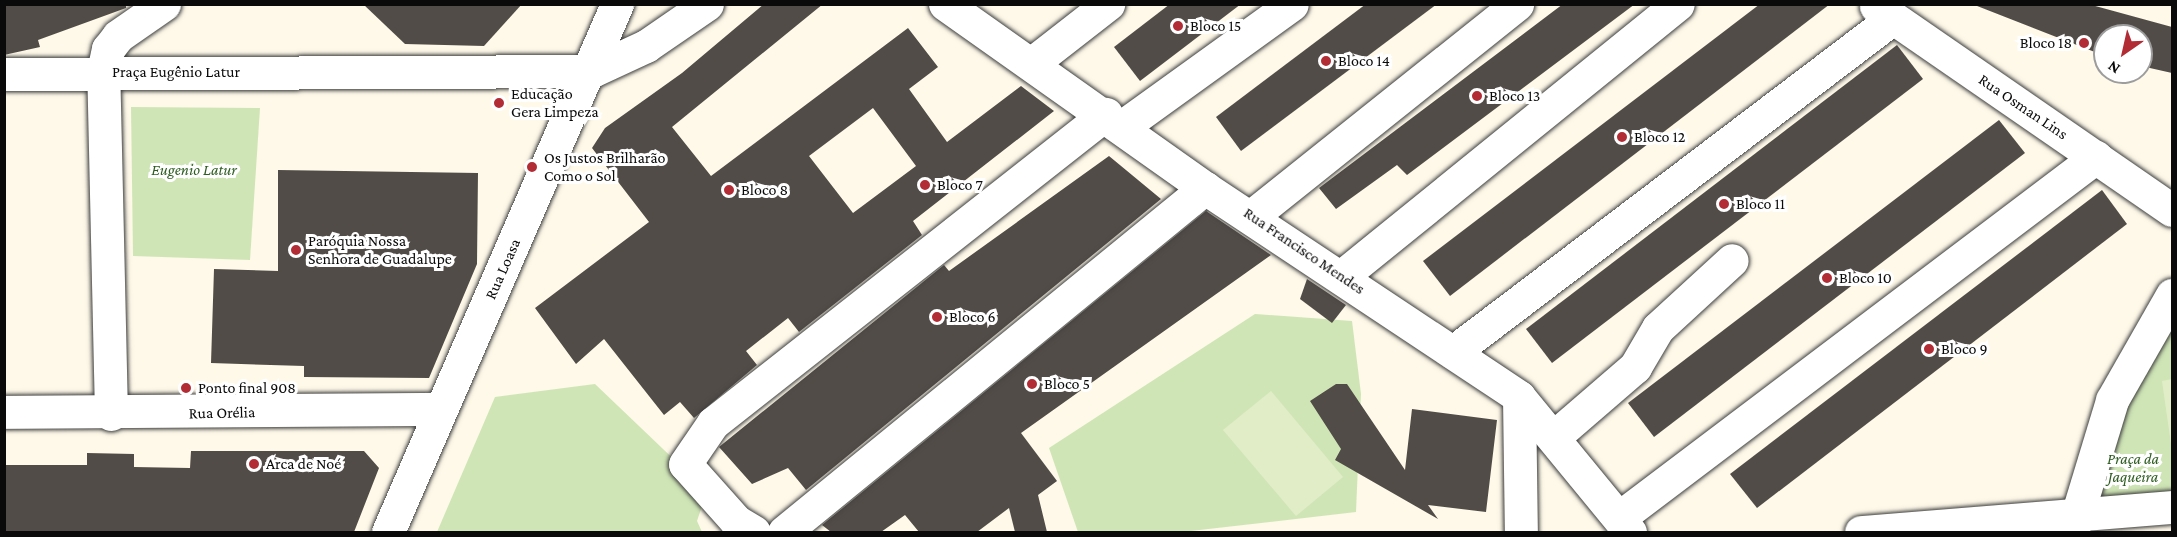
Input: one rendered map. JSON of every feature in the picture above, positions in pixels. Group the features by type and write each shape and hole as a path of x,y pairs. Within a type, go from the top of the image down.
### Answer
{"street":[{"path":"4,74 103,72 108,49 118,36 164,4"},
{"name":"Rua Loasa","path":"388,532 440,409 591,71 617,4"},
{"path":"591,71 646,46 707,4"},
{"name":"Rua Francisco Mendes","path":"945,4 1114,120 1205,188 1252,215 1519,397 1555,436 1625,525"},
{"path":"1031,64 1108,4"},
{"path":"754,532 736,521 685,464 729,406 1114,120 1292,4"},
{"path":"1252,215 1517,4"},
{"path":"1342,276 1677,4"},
{"path":"1453,352 1884,11"},
{"name":"Rua Osman Lins","path":"1884,11 2172,210"},
{"name":"Praça Eugênio Latur","path":"111,414 103,72 591,71"},
{"path":"1625,525 2096,157"},
{"path":"784,532 1205,188"},
{"path":"1555,436 1635,367 1658,328 1732,260"},
{"path":"2074,523 2112,400 2172,295"},
{"path":"1519,397 1521,532"},
{"name":"Rua Orélia","path":"4,412 111,414 440,409"},
{"path":"1860,532 2074,523 2172,507"}],"green space":[{"name":"Eugenio Latur","path":"131,107 260,108 250,260 133,256"},
{"name":"Praça da Jaqueira","path":"2172,304 2172,507 2077,512"},
{"path":"1255,314 1352,321 1361,394 1356,512 1182,532 1078,532 1049,448"},
{"path":"2172,379 2172,451 2162,381"},
{"path":"595,384 707,491 697,521 702,532 437,532 495,397"},
{"path":"1271,391 1343,477 1296,516 1223,430"}],"building":[{"path":"4,4 126,4 126,8 38,40 40,47 4,55"},
{"path":"363,4 522,4 484,46 405,44"},
{"path":"764,4 823,4 672,127 711,176 908,28 938,67 909,89 947,142 1021,86 1054,111 913,221 922,235 799,332 788,318 746,351 757,365 694,418 680,402 664,415 604,339 576,364 535,308 649,222 592,148 605,128 682,73","holes":["873,108 916,166 853,213 809,156"]},
{"name":"Bloco 15","path":"1170,4 1241,4 1140,81 1114,47"},
{"name":"Bloco 14","path":"1366,4 1437,4 1241,151 1216,117"},
{"name":"Bloco 13","path":"1563,4 1635,4 1407,175 1397,165 1336,209 1319,188"},
{"name":"Bloco 12","path":"1760,4 1830,4 1450,296 1423,261"},
{"name":"Bloco 18","path":"1972,4 2088,4 2172,27 2172,73 2153,69 2153,24 2093,24 2093,51"},
{"name":"Bloco 11","path":"1897,45 1923,79 1552,363 1526,329"},
{"name":"Bloco 10","path":"1999,120 2025,153 1654,437 1628,403"},
{"name":"Bloco 6","path":"1109,156 1161,199 806,490 788,468 752,484 719,447 944,265 949,271"},
{"path":"278,170 478,173 477,264 429,378 304,377 304,366 211,363 214,269 278,271"},
{"name":"Bloco 9","path":"2102,190 2127,224 1757,508 1730,474"},
{"name":"Bloco 5","path":"1206,211 1271,255 1021,433 1057,481 1038,495 1047,532 1015,532 1009,508 977,532 919,532 905,515 881,532 831,532 822,525"},
{"path":"1307,279 1346,305 1332,323 1300,299"},
{"path":"1336,384 1347,384 1405,470 1412,409 1497,420 1486,512 1428,505 1438,519 1335,460 1341,449 1310,401"},
{"path":"191,451 364,451 379,468 354,532 4,532 4,465 87,465 87,453 134,454 134,467 190,468"}],"place":[{"name":"Bloco 15","path":"1178,26"},
{"name":"Bloco 18","path":"2084,43"},
{"name":"Bloco 14","path":"1326,61"},
{"name":"Bloco 13","path":"1477,96"},
{"name":"Educação Gera Limpeza","path":"499,103"},
{"name":"Bloco 12","path":"1622,137"},
{"name":"Os Justos Brilharão Como o Sol","path":"532,167"},
{"name":"Bloco 7","path":"925,185"},
{"name":"Bloco 8","path":"729,190"},
{"name":"Bloco 11","path":"1724,204"},
{"name":"Paróquia Nossa Senhora de Guadalupe","path":"296,250"},
{"name":"Bloco 10","path":"1827,278"},
{"name":"Bloco 6","path":"937,317"},
{"name":"Bloco 9","path":"1929,349"},
{"name":"Bloco 5","path":"1032,384"},
{"name":"Ponto final 908","path":"186,388"},
{"name":"Arca de Noé","path":"254,464"}]}
